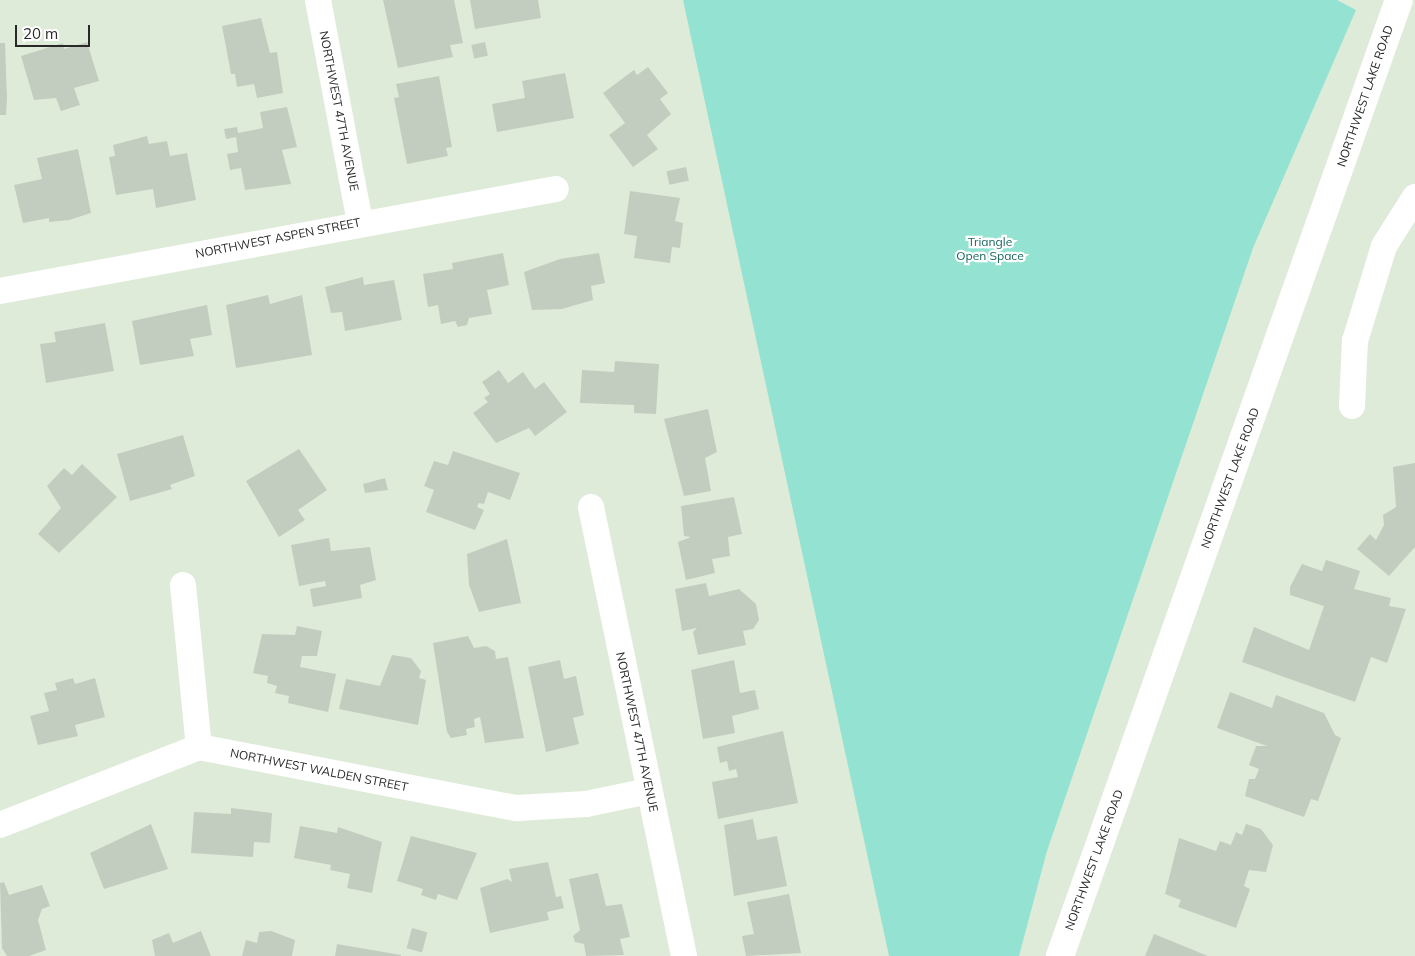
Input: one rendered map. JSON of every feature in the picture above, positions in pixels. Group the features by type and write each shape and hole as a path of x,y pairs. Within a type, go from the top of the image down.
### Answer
{"main road":[{"name":"NORTHWEST LAKE ROAD","path":"1060,956 1398,0"}],"street":[{"name":"NORTHWEST 47TH AVENUE","path":"318,0 360,222"},
{"name":"NORTHWEST ASPEN STREET","path":"0,291 360,222 556,189"},
{"path":"1352,406 1355,340 1384,246 1415,197"},
{"name":"NORTHWEST 47TH AVENUE","path":"591,507 684,956"},
{"path":"0,825 199,747 183,585"},
{"name":"NORTHWEST WALDEN STREET","path":"199,747 517,808 586,804 649,791"}],"green space":[{"name":"Triangle Open Space","path":"683,0 1337,0 1356,10 1253,248 1047,851 1019,956 889,956"}],"building":[{"path":"383,0 454,0 463,43 450,45 453,57 398,68"},
{"path":"470,0 538,0 541,18 475,29"},
{"path":"261,18 270,53 277,52 283,93 257,98 254,84 237,87 235,74 231,74 222,26"},
{"path":"87,42 99,81 74,88 80,105 61,111 56,98 34,100 21,56 63,43 64,49"},
{"path":"485,42 488,56 474,59 471,45"},
{"path":"0,43 5,43 6,115 0,115"},
{"path":"648,67 668,93 660,99 671,114 647,135 658,149 633,167 609,135 625,123 603,93 634,70 637,75"},
{"path":"565,73 574,118 497,132 492,104 525,98 522,81"},
{"path":"439,76 452,147 446,148 448,156 407,164 394,98 399,97 396,84"},
{"path":"287,107 297,147 282,150 291,184 245,190 241,168 230,170 227,154 238,152 236,137 226,139 224,129 237,127 238,133 263,128 260,112"},
{"path":"147,136 149,144 167,141 170,156 187,153 196,200 156,208 153,189 116,195 109,157 115,156 113,145"},
{"path":"78,149 91,213 69,220 49,222 49,218 23,223 14,185 42,179 37,158"},
{"path":"686,167 689,181 669,185 666,171"},
{"path":"630,191 680,198 675,221 683,223 680,248 672,247 670,263 634,258 637,236 624,234"},
{"path":"503,253 509,285 487,290 492,314 469,318 467,325 458,327 455,321 441,324 438,305 428,307 423,274 453,269 452,263"},
{"path":"599,253 605,283 591,286 593,300 562,309 532,310 524,272 560,259"},
{"path":"363,277 364,285 394,280 402,320 345,331 342,312 331,313 325,287"},
{"path":"268,295 270,304 302,295 312,355 236,368 226,305"},
{"path":"207,305 212,335 190,339 194,356 140,365 132,321"},
{"path":"105,323 114,371 46,383 40,344 56,342 54,332"},
{"path":"615,361 659,364 656,414 634,413 634,405 580,403 582,370 614,372"},
{"path":"499,370 508,383 523,372 535,389 544,382 567,412 535,436 529,428 496,443 473,413 488,402 484,398 490,394 482,382"},
{"path":"708,409 717,452 705,458 711,491 684,496 664,419"},
{"path":"183,435 195,476 170,485 172,489 130,501 117,454"},
{"path":"299,449 327,490 298,510 305,520 279,537 246,481"},
{"path":"453,451 520,473 510,500 488,492 484,504 479,503 477,507 484,510 475,530 426,512 434,490 424,486 434,461 448,465"},
{"path":"1415,463 1415,547 1389,576 1357,549 1370,534 1376,540 1384,525 1383,515 1396,507 1393,467"},
{"path":"82,464 117,497 59,553 38,534 61,508 47,486 64,468 72,475"},
{"path":"385,478 388,490 365,493 363,484"},
{"path":"734,497 742,534 728,537 730,556 712,559 715,573 686,580 678,542 691,537 684,536 681,506"},
{"path":"329,538 331,551 370,547 376,580 360,585 362,598 313,607 310,589 326,586 325,581 299,586 291,545"},
{"path":"507,539 521,603 479,612 469,585 467,554"},
{"path":"1326,560 1360,571 1354,589 1391,598 1389,606 1406,609 1387,663 1371,657 1355,702 1242,662 1254,627 1309,650 1324,606 1290,595 1290,587 1302,564 1322,571"},
{"path":"706,583 709,596 739,589 756,604 759,620 753,629 743,631 746,645 698,655 693,632 697,628 682,631 675,589"},
{"path":"297,626 322,631 317,656 302,656 300,667 336,674 328,712 288,703 289,696 275,693 277,686 267,683 268,676 253,673 262,634 295,635"},
{"path":"468,636 474,648 486,646 495,651 496,659 508,657 524,738 485,743 480,717 474,719 475,727 466,729 467,735 451,738 447,732 433,643"},
{"path":"392,655 411,658 421,671 419,678 426,680 418,725 339,709 346,679 380,686"},
{"path":"560,660 564,679 576,676 584,715 573,718 579,744 546,752 528,667"},
{"path":"734,660 740,693 755,690 759,709 732,716 735,733 703,739 691,670"},
{"path":"73,678 75,684 95,678 105,717 75,725 78,736 38,745 30,716 49,711 44,693 57,690 55,683"},
{"path":"1230,692 1272,708 1276,695 1324,713 1335,735 1341,738 1318,801 1311,799 1304,817 1245,796 1249,779 1255,779 1259,769 1249,765 1256,746 1267,746 1217,728"},
{"path":"783,731 798,803 718,819 712,782 738,777 736,769 729,771 727,761 720,763 717,747"},
{"path":"231,808 272,813 270,843 254,842 253,857 191,853 194,812 231,814"},
{"path":"753,819 757,840 777,836 787,886 734,896 724,825"},
{"path":"151,824 168,869 104,889 90,853"},
{"path":"1246,824 1261,829 1273,845 1266,872 1249,870 1244,886 1250,889 1236,928 1178,907 1181,900 1165,894 1179,838 1216,851 1220,841 1231,845 1236,832 1242,835"},
{"path":"300,826 337,833 338,827 382,842 372,893 347,888 350,874 330,870 331,865 294,858"},
{"path":"411,836 477,853 457,900 438,894 436,900 421,895 423,889 397,881"},
{"path":"548,862 556,897 561,896 564,908 547,912 549,920 490,933 480,888 507,879 512,882 509,869"},
{"path":"598,873 606,906 622,904 630,937 620,939 624,955 586,956 584,944 575,942 573,936 580,930 569,879"},
{"path":"4,882 9,895 42,885 50,906 42,909 38,920 46,950 29,956 7,956 2,948 0,883"},
{"path":"789,894 801,953 746,956 742,936 754,934 747,902"},
{"path":"412,928 427,932 422,952 407,948"},
{"path":"201,931 211,956 155,956 152,940 169,933 173,943"},
{"path":"271,931 295,940 292,956 242,956 246,940 257,943 259,932"},
{"path":"1154,934 1208,956 1145,956"},
{"path":"337,944 401,955 401,956 335,956"}]}
